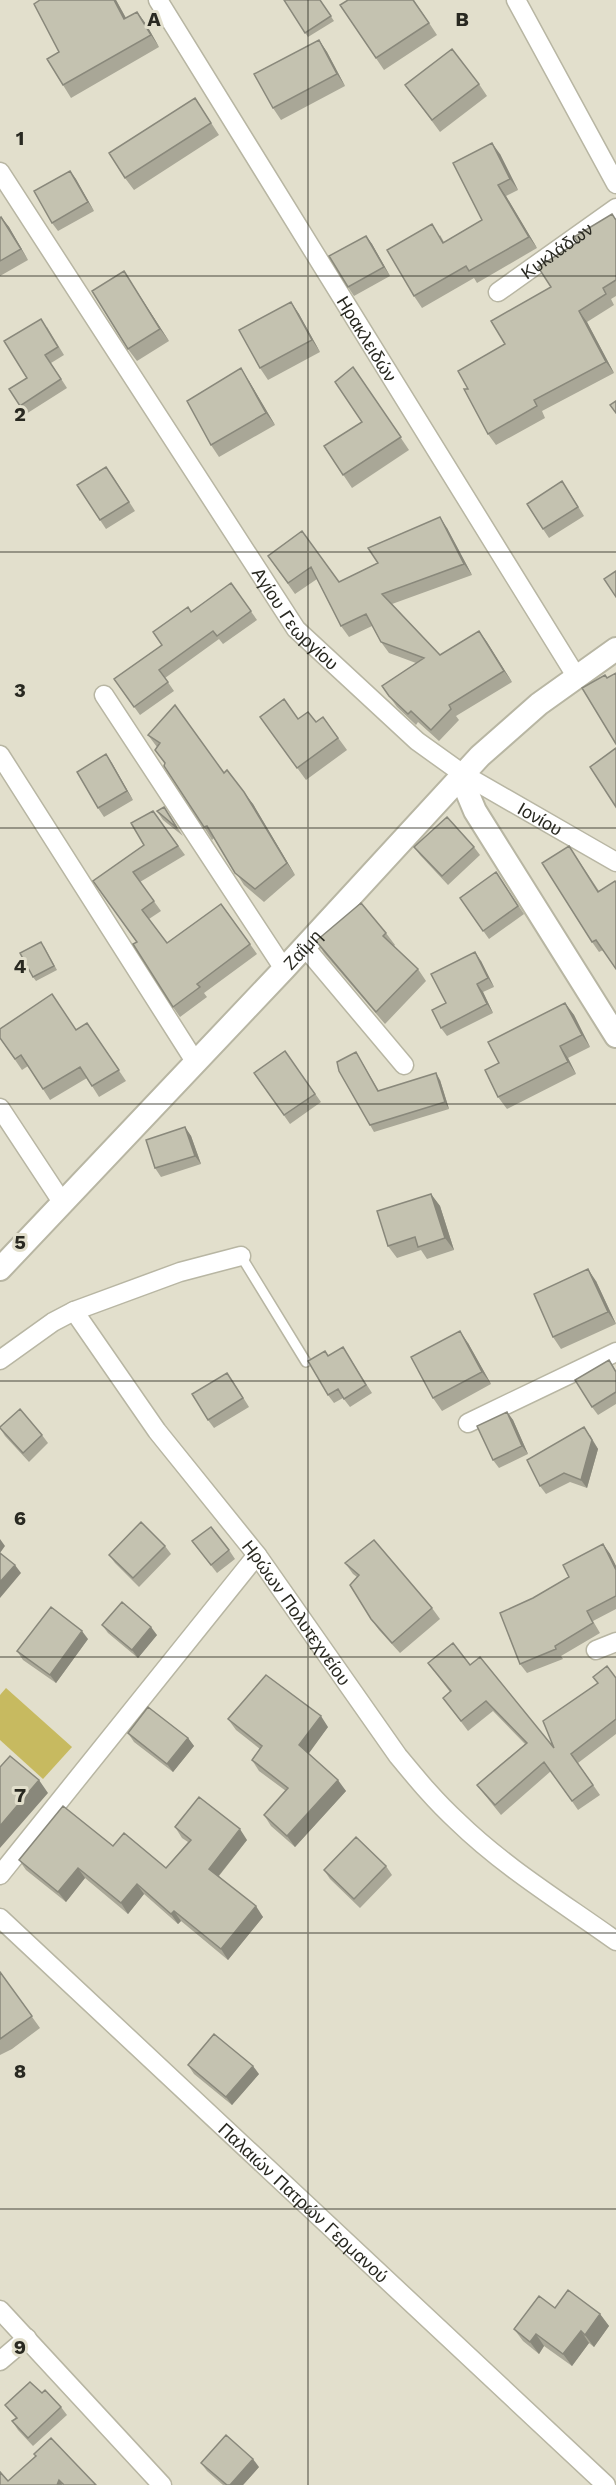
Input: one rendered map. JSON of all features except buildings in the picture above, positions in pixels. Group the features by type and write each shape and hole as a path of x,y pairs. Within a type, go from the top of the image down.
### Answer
{"street":[{"name":"Ηρακλειδών","path":"158,0 576,676"},
{"path":"516,0 616,184"},
{"name":"Αγίου Γεωργίου","path":"0,172 296,629 417,741 463,774"},
{"name":"Κυκλάδων","path":"498,292 616,208"},
{"name":"Ζαΐμη","path":"1,1265 196,1063 463,774 503,734 576,676 616,649"},
{"path":"104,695 284,969"},
{"path":"0,755 196,1063"},
{"path":"463,774 475,811 616,1036"},
{"name":"Ιονίου","path":"463,774 616,862"},
{"path":"304,946 404,1065"},
{"path":"0,1108 62,1202"},
{"path":"0,1360 53,1322 74,1311 180,1272 241,1256"},
{"name":"Ηρώων Πολυτεχνείου","path":"74,1311 157,1431 257,1555 398,1756 423,1787 458,1823 502,1859 616,1941"},
{"path":"468,1423 616,1352"},
{"path":"0,1875 257,1555"},
{"path":"596,1650 616,1642"},
{"name":"Παλαιών Πατρών Γερμανού","path":"0,1918 606,2485"},
{"path":"0,2310 155,2482"},
{"path":"0,2361 27,2338"}],"lane":[{"path":"241,1256 306,1362"}],"shaded area":[{"path":"6,1688 72,1747 43,1779 0,1740 0,1695"}]}
